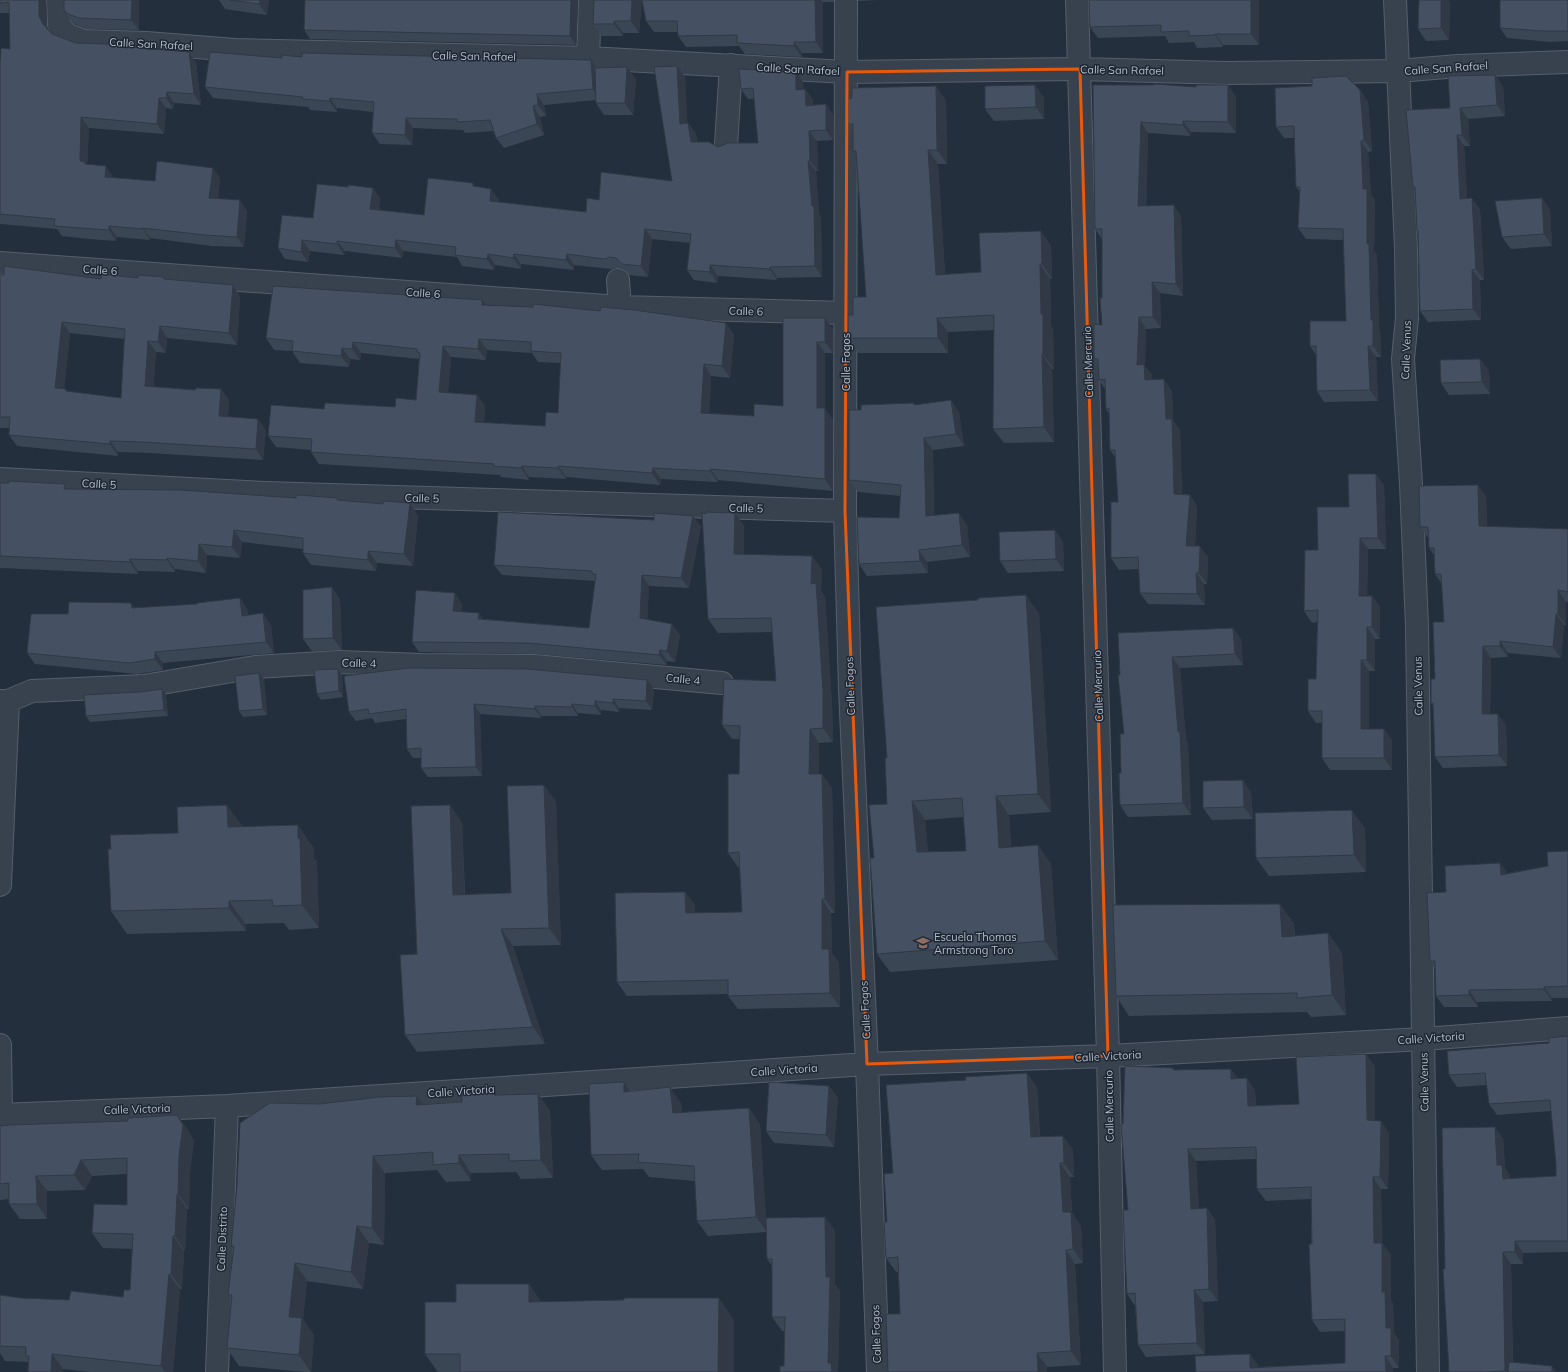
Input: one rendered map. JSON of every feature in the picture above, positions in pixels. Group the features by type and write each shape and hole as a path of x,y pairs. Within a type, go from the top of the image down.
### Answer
{"street":[{"name":"Calle San Rafael","path":"58,0 59,26 68,35 84,41 146,43 243,50 588,58 847,72 1080,69 1227,73 1398,71 1458,66 1568,62"},
{"path":"588,58 590,0"},
{"name":"Calle Fogos","path":"846,0 845,511 850,689 867,1064 878,1372"},
{"name":"Calle Mercurio","path":"1077,0 1108,1056 1115,1372"},
{"name":"Calle Venus","path":"1395,0 1406,249 1407,318 1403,359 1411,484 1417,626 1428,1372"},
{"path":"726,145 731,65"},
{"name":"Calle 6","path":"0,263 620,307 846,313"},
{"path":"618,280 620,307"},
{"name":"Calle 5","path":"0,479 265,493 845,511"},
{"name":"Calle 4","path":"4,701 32,691 144,686 255,667 339,662 422,666 534,666 722,683"},
{"path":"0,885 4,701"},
{"name":"Calle Victoria","path":"0,1115 227,1106 867,1064 1108,1056 1423,1039 1568,1028"},
{"path":"0,1045 0,1115"},
{"name":"Calle Distrito","path":"217,1372 227,1106"}],"highlighted area":[{"path":"1080,69 1108,1056 867,1064 845,511 847,72"}],"building":[{"path":"0,0 39,0 39,16 43,24 52,34 76,43 131,45 131,47 189,52 194,94 167,92 166,98 159,98 157,124 81,117 80,161 85,162 85,164 106,166 105,177 155,181 157,161 213,168 209,198 240,200 237,237 143,228 109,226 109,230 54,226 55,219 0,214 0,63 1,48 10,49 9,2 0,3"},
{"path":"64,0 132,0 131,20 79,18 68,14 64,10"},
{"path":"230,0 260,0 259,4"},
{"path":"305,0 571,0 570,36 304,30"},
{"path":"594,0 632,0 631,21 614,21 614,24 593,24"},
{"path":"642,0 815,0 816,42 794,42 794,46 737,43 737,35 678,36 677,21 646,21"},
{"path":"1089,0 1251,0 1251,34 1189,36 1189,31 1161,32 1161,25 1090,27"},
{"path":"1419,0 1441,0 1441,28 1418,29"},
{"path":"1500,0 1568,0 1568,31 1500,28"},
{"path":"210,52 282,58 282,55 302,57 302,53 591,60 593,89 537,94 538,105 533,106 537,124 496,138 490,120 457,122 457,119 406,118 405,135 372,133 374,102 330,98 329,101 302,99 303,97 205,87"},
{"path":"677,66 680,124 688,123 691,142 709,142 718,147 728,143 758,143 753,88 741,89 739,69 796,72 796,90 805,89 806,106 826,104 826,130 809,131 810,161 808,161 812,206 814,206 815,266 770,267 770,269 710,265 710,272 687,270 691,234 645,229 641,266 622,264 616,258 610,257 604,259 567,254 566,260 514,254 513,258 488,254 487,259 455,255 456,247 396,240 395,248 337,241 337,244 302,240 301,252 278,248 282,215 313,218 317,184 348,187 348,185 373,188 370,209 424,215 428,178 473,183 473,186 491,189 490,201 586,212 587,198 599,200 601,172 672,181 654,67"},
{"path":"627,67 625,103 596,103 595,68"},
{"path":"1495,75 1497,105 1460,108 1462,135 1457,135 1460,199 1472,198 1476,269 1472,270 1473,309 1420,311 1418,231 1415,187 1413,187 1406,110 1450,108 1448,76"},
{"path":"1346,76 1360,90 1364,140 1361,141 1363,189 1367,189 1367,244 1369,244 1371,320 1373,320 1373,346 1368,346 1370,390 1317,391 1316,346 1310,346 1310,321 1346,321 1343,229 1298,228 1300,187 1296,187 1294,126 1276,127 1275,88 1312,86 1312,78"},
{"path":"1154,84 1196,87 1196,85 1228,85 1228,122 1183,121 1183,125 1141,122 1138,206 1174,205 1176,284 1152,282 1153,317 1139,317 1137,365 1144,364 1145,380 1164,379 1166,419 1172,419 1174,494 1190,495 1186,546 1200,546 1199,573 1196,573 1197,594 1140,593 1138,557 1111,558 1111,502 1118,502 1115,450 1110,450 1109,408 1106,409 1105,379 1099,380 1098,359 1094,359 1094,324 1102,325 1100,298 1102,298 1102,229 1095,229 1093,85"},
{"path":"1035,85 1036,107 985,109 985,86"},
{"path":"936,86 937,150 928,150 936,275 981,272 979,233 1041,231 1042,264 1040,264 1041,314 1043,314 1042,354 1044,427 993,429 994,315 937,318 938,338 848,338 848,315 853,315 853,297 866,297 856,151 853,151 853,124 848,124 848,99 852,98 852,88"},
{"path":"1542,198 1544,234 1502,237 1495,201"},
{"path":"4,266 101,279 101,274 138,278 138,275 164,277 164,279 233,285 229,333 160,326 158,342 148,341 145,386 195,390 196,388 221,389 219,416 258,419 256,449 142,442 110,441 110,444 9,435 10,417 0,417 0,275 4,275","holes":["62,322 125,329 121,398 66,391 66,389 55,388"]},
{"path":"273,286 482,300 482,305 533,307 533,304 600,311 601,307 634,310 726,323 722,366 704,364 701,413 754,416 754,404 783,406 783,318 825,318 825,342 817,342 817,408 825,408 825,479 710,469 710,471 653,468 652,473 558,466 558,468 522,466 521,468 493,466 494,464 311,452 312,439 268,436 271,405 324,409 325,403 395,407 396,398 416,400 420,353 417,352 417,349 353,342 352,349 342,348 341,356 292,351 293,341 266,338","holes":["479,339 531,342 531,351 561,353 558,413 546,412 545,426 475,422 477,395 439,392 443,346 478,349"]},
{"path":"1480,359 1482,382 1441,383 1440,360"},
{"path":"951,400 956,434 924,438 926,516 959,513 962,545 919,550 920,561 859,564 857,517 899,518 901,485 849,480 849,410 861,410 861,405 914,403 914,405"},
{"path":"1348,474 1376,474 1378,538 1360,538 1359,596 1372,596 1372,627 1367,627 1367,660 1361,660 1361,729 1384,729 1384,758 1322,758 1322,711 1308,711 1308,679 1316,679 1318,610 1304,611 1305,550 1318,550 1317,507 1349,507"},
{"path":"9,481 65,484 64,489 181,490 296,498 296,495 312,496 383,504 383,501 410,503 404,554 368,551 368,560 303,553 303,538 234,530 232,547 199,544 198,561 167,558 167,560 130,559 130,562 0,556 0,483 9,483"},
{"path":"1478,485 1479,526 1568,529 1568,592 1558,590 1558,614 1556,614 1553,647 1500,641 1500,646 1483,646 1482,714 1498,714 1499,755 1435,757 1433,703 1431,703 1431,679 1435,679 1433,622 1444,622 1441,574 1435,574 1434,548 1429,548 1428,527 1420,527 1419,486"},
{"path":"498,512 654,520 654,513 693,516 681,578 642,575 640,618 672,624 667,651 660,650 659,655 528,643 412,642 416,590 455,593 453,611 479,613 478,619 589,628 596,574 592,574 592,571 494,565"},
{"path":"706,512 735,513 734,554 812,556 811,584 816,583 823,691 823,728 810,729 809,774 822,774 825,899 822,899 822,949 829,949 830,993 728,996 728,980 617,982 615,893 685,892 686,913 742,912 739,852 728,853 728,774 739,774 740,726 722,725 724,679 776,681 771,618 708,619 702,513 706,514"},
{"path":"1055,530 1056,559 1000,561 999,532"},
{"path":"332,587 333,638 303,639 303,590"},
{"path":"1026,595 1038,794 996,796 999,848 1038,845 1045,941 877,954 870,858 874,858 869,805 887,804 885,758 887,758 876,607 978,600 978,598","holes":["962,798 966,851 917,852 912,801"]},
{"path":"240,598 242,616 263,613 266,642 155,652 155,659 129,663 27,653 31,614 68,614 69,602 131,603 132,608 197,604"},
{"path":"1233,628 1235,654 1172,657 1178,732 1180,732 1183,803 1120,805 1120,734 1124,734 1118,675 1120,675 1118,633"},
{"path":"409,668 527,669 647,680 646,701 613,699 613,703 595,701 595,706 572,704 572,707 535,706 535,709 474,704 476,767 421,768 421,748 407,749 406,709 369,714 368,709 349,712 344,676"},
{"path":"338,669 339,691 317,694 314,670"},
{"path":"259,673 263,709 239,711 235,676"},
{"path":"162,689 164,710 86,716 84,695 140,692"},
{"path":"1243,780 1244,807 1203,808 1203,781"},
{"path":"544,785 549,928 501,929 533,1027 405,1035 400,955 417,954 411,806 450,805 453,895 511,893 507,786"},
{"path":"227,805 228,827 298,825 298,838 300,839 302,905 273,906 272,900 229,901 229,908 111,911 108,849 111,849 110,835 178,833 177,807"},
{"path":"1352,810 1354,855 1256,858 1255,813"},
{"path":"1568,851 1568,986 1544,987 1544,989 1469,990 1469,995 1436,996 1435,961 1430,961 1427,893 1446,892 1445,866 1500,863 1501,875 1548,866 1547,852"},
{"path":"1280,904 1282,937 1328,933 1332,995 1297,998 1297,993 1116,996 1113,905"},
{"path":"1568,1036 1568,1241 1515,1241 1515,1252 1503,1252 1505,1371 1449,1372 1443,1269 1445,1269 1442,1128 1495,1127 1497,1165 1502,1165 1503,1179 1556,1176 1556,1164 1550,1100 1489,1104 1485,1073 1449,1075 1447,1051 1549,1043 1549,1038"},
{"path":"1366,1054 1367,1120 1381,1121 1380,1177 1373,1177 1374,1243 1382,1243 1382,1292 1385,1292 1386,1328 1391,1328 1391,1356 1385,1356 1386,1372 1196,1372 1195,1356 1250,1354 1250,1368 1345,1363 1345,1319 1312,1320 1309,1244 1312,1244 1311,1187 1257,1189 1256,1147 1188,1149 1191,1209 1207,1208 1209,1289 1194,1290 1197,1343 1138,1345 1135,1293 1127,1294 1124,1233 1123,1210 1128,1210 1121,1124 1123,1124 1125,1066 1173,1068 1173,1070 1231,1069 1231,1079 1247,1078 1248,1106 1299,1104 1296,1057"},
{"path":"1027,1073 1031,1137 1063,1136 1064,1163 1060,1163 1063,1212 1071,1212 1073,1249 1066,1250 1071,1351 1037,1353 1038,1372 888,1372 886,1314 900,1314 898,1257 886,1258 884,1222 887,1222 884,1174 893,1173 886,1085 966,1080 965,1077"},
{"path":"624,1082 624,1092 670,1087 673,1113 749,1108 756,1217 697,1221 694,1166 638,1162 639,1154 591,1155 589,1084"},
{"path":"769,1082 829,1086 826,1135 766,1131"},
{"path":"462,1091 494,1091 494,1095 538,1094 541,1160 509,1161 509,1154 459,1155 459,1163 433,1165 433,1152 373,1156 372,1228 357,1226 351,1272 295,1263 289,1317 302,1318 299,1355 227,1348 232,1295 228,1295 234,1246 231,1246 237,1186 240,1123 270,1103 320,1104 380,1097 417,1096 416,1105 462,1102"},
{"path":"177,1115 183,1125 179,1156 175,1236 173,1236 171,1274 169,1274 161,1366 52,1354 51,1372 28,1372 29,1356 26,1356 26,1347 0,1346 0,1295 20,1298 69,1300 71,1291 123,1297 124,1290 130,1290 133,1234 92,1233 94,1204 127,1205 127,1158 81,1160 74,1175 36,1176 37,1204 9,1204 9,1183 0,1184 0,1126 128,1121 128,1118"},
{"path":"825,1217 826,1277 830,1277 828,1363 831,1363 832,1372 780,1372 780,1366 784,1366 785,1317 772,1317 772,1259 767,1259 766,1218"},
{"path":"456,1284 529,1284 529,1302 624,1300 624,1298 719,1298 718,1372 460,1372 460,1354 425,1354 425,1302 456,1302"},
{"path":"1509,1362 1552,1366 1552,1372 1508,1372"}],"place":[{"name":"Escuela Thomas Armstrong Toro","path":"923,943"}]}
